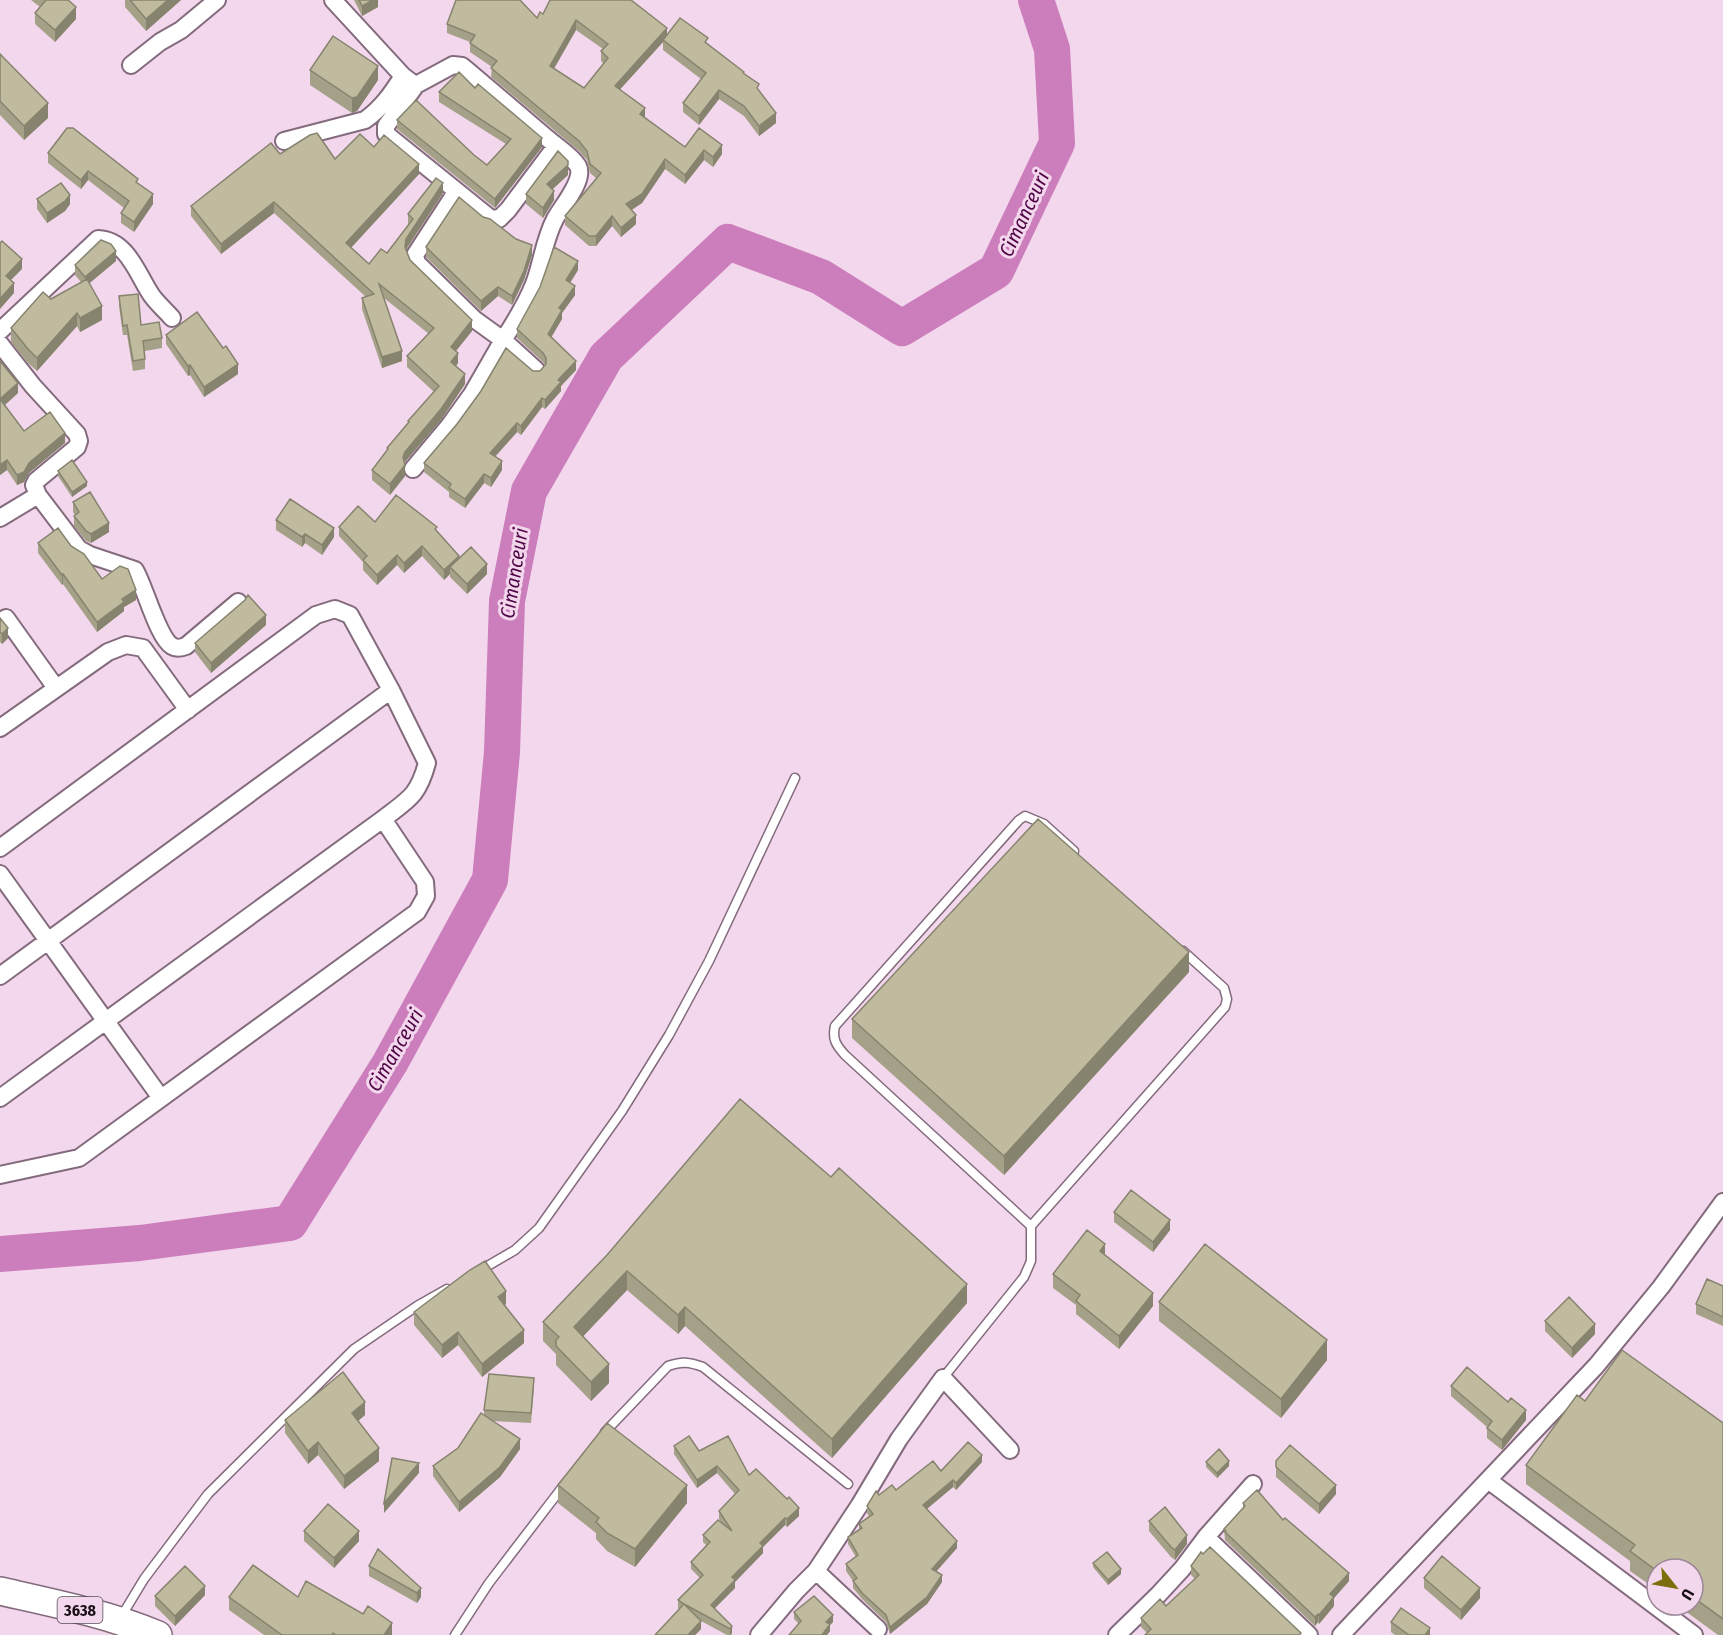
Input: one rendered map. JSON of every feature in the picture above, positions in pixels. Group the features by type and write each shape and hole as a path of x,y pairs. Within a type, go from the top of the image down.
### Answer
{"main road":[{"name":"3638","path":"0,1592 120,1620 158,1635"}],"street":[{"path":"131,65 160,42 181,30 217,0"},
{"path":"333,0 409,81"},
{"path":"284,141 364,120 376,112 386,100 409,81 453,65 462,66 578,167 580,174 578,183 549,232 528,298 472,394 413,469"},
{"path":"409,81 386,126 386,134 490,218 499,219 508,210 556,146"},
{"path":"456,192 415,255 417,263 474,320 503,340 537,369"},
{"path":"0,331 98,239 111,242 129,257 154,299 172,318"},
{"path":"0,344 33,386 77,434 79,441 77,447 34,485 38,495 80,549 90,555 135,570 142,582 163,637 172,646 181,648 186,646 238,602"},
{"path":"0,518 38,495"},
{"path":"0,848 316,615 335,609 350,615 427,763 422,781 413,795 383,819 0,1098"},
{"path":"6,618 56,688"},
{"path":"0,728 108,652 126,645 143,648 188,710"},
{"path":"0,976 390,690"},
{"path":"0,1175 79,1158 417,912 426,896 425,882 383,819"},
{"path":"0,874 161,1098"},
{"path":"1341,1635 1596,1366 1661,1287 1723,1202"},
{"path":"759,1635 816,1571 859,1506 899,1439 943,1378 1010,1450"},
{"path":"1488,1480 1694,1635"},
{"path":"1117,1635 1182,1569 1206,1537 1253,1484"},
{"path":"1206,1537 1309,1635"},
{"path":"816,1571 878,1629"}],"lane":[{"path":"472,1275 515,1250 539,1228 622,1111 669,1035 709,961 795,778"},
{"path":"1030,1226 845,1055 833,1035 835,1026 1019,820 1025,816 1044,824 1078,855"},
{"path":"943,1378 1024,1276 1031,1261 1030,1226 1225,1007 1227,999 1224,988 1172,941"},
{"path":"120,1620 144,1579 208,1494 354,1349 417,1306 454,1286"},
{"path":"596,1443 668,1366 680,1361 690,1362 703,1367 848,1484"},
{"path":"455,1635 489,1583 567,1480"}],"building":[{"path":"46,0 68,0 76,7 55,30 35,13"},
{"path":"130,0 168,0 146,19"},
{"path":"359,0 373,0 362,6"},
{"path":"456,0 520,0 537,18 540,12 543,14 550,0 631,0 667,28 615,86 645,108 640,114 685,147 699,128 722,145 713,157 704,150 685,175 665,159 642,194 626,204 636,215 621,228 612,216 596,236 589,236 565,216 601,173 590,164 587,151 579,141 491,68 497,61 470,43 475,35 447,24","holes":["576,20 608,44 601,51 608,58 584,88 550,66"]},
{"path":"680,18 708,38 705,42 759,84 757,88 776,113 759,126 744,106 719,90 699,116 683,103 706,73 663,40"},
{"path":"333,36 378,66 357,97 352,98 310,70"},
{"path":"0,54 48,103 24,126 0,101"},
{"path":"459,72 475,88 478,84 542,138 495,199 397,120 416,100 487,165 511,139 439,92"},
{"path":"67,128 73,128 138,179 136,182 153,194 134,222 121,213 129,201 88,171 81,180 48,153"},
{"path":"317,133 335,159 360,134 374,147 384,135 419,164 346,243 369,264 381,249 387,253 413,219 408,214 436,178 443,183 406,239 405,247 410,260 472,320 451,347 458,353 451,362 465,374 441,409 405,452 403,457 405,465 390,484 372,470 408,421 439,386 407,356 434,328 379,284 402,351 382,357 362,298 374,294 274,202 221,244 191,206 271,143 280,154"},
{"path":"558,151 568,161 568,165 547,184 554,191 543,208 526,194"},
{"path":"61,183 70,195 47,213 37,199"},
{"path":"459,197 483,217 490,219 516,239 532,245 524,271 512,296 498,287 481,301 426,247"},
{"path":"101,240 111,244 116,251 85,277 75,265"},
{"path":"2,241 22,259 6,276 14,283 0,299 0,243"},
{"path":"554,247 578,261 566,280 575,286 559,308 562,310 548,334 576,361 558,380 561,382 545,400 542,398 521,426 517,423 490,453 502,461 491,478 484,474 465,499 449,488 451,484 424,463 481,391 506,348 533,371 540,371 546,364 543,353 517,329 540,287"},
{"path":"87,279 102,306 80,318 77,313 37,358 11,328 43,292 51,299"},
{"path":"138,294 141,325 159,322 162,338 143,341 145,359 133,361 127,325 123,326 119,296"},
{"path":"197,312 223,348 226,346 238,364 204,387 166,335"},
{"path":"0,361 18,383 0,399"},
{"path":"0,399 24,431 50,412 65,433 29,463 24,472 17,475 7,460 0,465"},
{"path":"72,460 87,482 72,492 58,471"},
{"path":"90,492 109,523 91,534 74,516 79,512 73,502"},
{"path":"396,495 437,527 435,529 459,556 444,570 422,546 404,563 397,555 377,575 363,560 367,556 339,527 358,506 375,522"},
{"path":"290,499 334,528 322,545 305,534 302,537 276,520"},
{"path":"58,528 71,546 84,554 102,579 120,566 128,569 136,590 122,599 124,602 97,622 38,543"},
{"path":"471,547 487,564 467,584 450,567"},
{"path":"248,595 266,615 211,663 195,643"},
{"path":"0,618 8,628 2,634 0,632"},
{"path":"1038,819 1189,952 1004,1156 852,1019"},
{"path":"740,1099 831,1177 839,1168 967,1284 832,1439 685,1307 678,1315 627,1271 574,1327 609,1364 591,1382 556,1346 556,1340 559,1337 543,1322 607,1255"},
{"path":"1131,1190 1170,1220 1153,1242 1114,1212"},
{"path":"1087,1230 1105,1244 1100,1251 1153,1293 1119,1336 1076,1301 1080,1295 1053,1274"},
{"path":"1205,1244 1327,1340 1281,1399 1159,1302"},
{"path":"485,1261 506,1291 498,1297 524,1330 482,1364 458,1332 442,1345 414,1312"},
{"path":"1707,1279 1723,1286 1723,1317 1696,1304"},
{"path":"1569,1297 1595,1324 1572,1348 1545,1321"},
{"path":"1622,1350 1723,1423 1723,1619 1705,1606 1705,1557 1645,1557 1645,1562 1630,1551 1635,1545 1526,1465 1577,1395 1585,1401"},
{"path":"1467,1367 1508,1402 1511,1398 1526,1410 1502,1440 1487,1428 1492,1421 1451,1386"},
{"path":"343,1372 365,1402 352,1413 379,1448 344,1476 318,1442 308,1451 285,1420"},
{"path":"489,1374 534,1378 531,1413 484,1410"},
{"path":"481,1413 520,1439 500,1467 459,1502 433,1466 458,1448"},
{"path":"607,1423 687,1485 635,1549 607,1533 596,1522 599,1518 558,1485"},
{"path":"689,1436 699,1451 728,1436 749,1475 756,1469 799,1508 787,1519 785,1518 760,1543 763,1546 732,1577 735,1580 711,1605 732,1626 730,1629 678,1600 703,1575 691,1562 710,1542 703,1535 718,1520 732,1531 719,1511 739,1490 717,1466 697,1480 674,1446"},
{"path":"968,1442 982,1455 956,1483 953,1480 923,1505 957,1541 932,1569 942,1575 927,1597 890,1627 886,1615 862,1593 853,1581 857,1578 846,1564 858,1555 848,1537 862,1528 859,1524 873,1514 867,1506 876,1491 879,1495 892,1485 896,1490 933,1461 941,1471"},
{"path":"1290,1445 1336,1485 1319,1504 1276,1467 1276,1461"},
{"path":"1219,1449 1229,1461 1217,1473 1206,1462"},
{"path":"392,1458 419,1463 384,1503"},
{"path":"1257,1490 1283,1520 1285,1518 1349,1573 1330,1594 1334,1597 1315,1617 1225,1532 1224,1529 1245,1506 1243,1503"},
{"path":"328,1504 359,1531 334,1558 304,1531"},
{"path":"1165,1507 1187,1535 1175,1550 1149,1521"},
{"path":"1210,1547 1301,1633 1299,1635 1145,1635 1151,1629 1141,1618 1160,1599 1166,1606 1199,1575 1191,1566 1201,1552 1203,1554"},
{"path":"378,1549 421,1588 417,1593 369,1566"},
{"path":"1107,1552 1121,1569 1108,1580 1093,1563"},
{"path":"1442,1556 1480,1588 1461,1610 1424,1578"},
{"path":"253,1565 298,1597 306,1581 363,1614 368,1606 392,1623 384,1635 336,1635 333,1633 332,1635 282,1635 229,1597"},
{"path":"185,1566 205,1586 175,1616 155,1596"},
{"path":"814,1596 833,1615 826,1622 830,1624 822,1635 789,1635 801,1621 794,1612"},
{"path":"684,1604 701,1621 688,1635 655,1635"},
{"path":"1401,1608 1430,1628 1425,1635 1409,1635 1391,1622"}],"waterway":[{"name":"Cimanceuri","path":"0,1254 140,1243 290,1223 390,1063 490,880 502,752 507,601 529,491 606,357 728,242 821,277 902,328 996,271 1057,143 1052,49 1036,0"}]}
